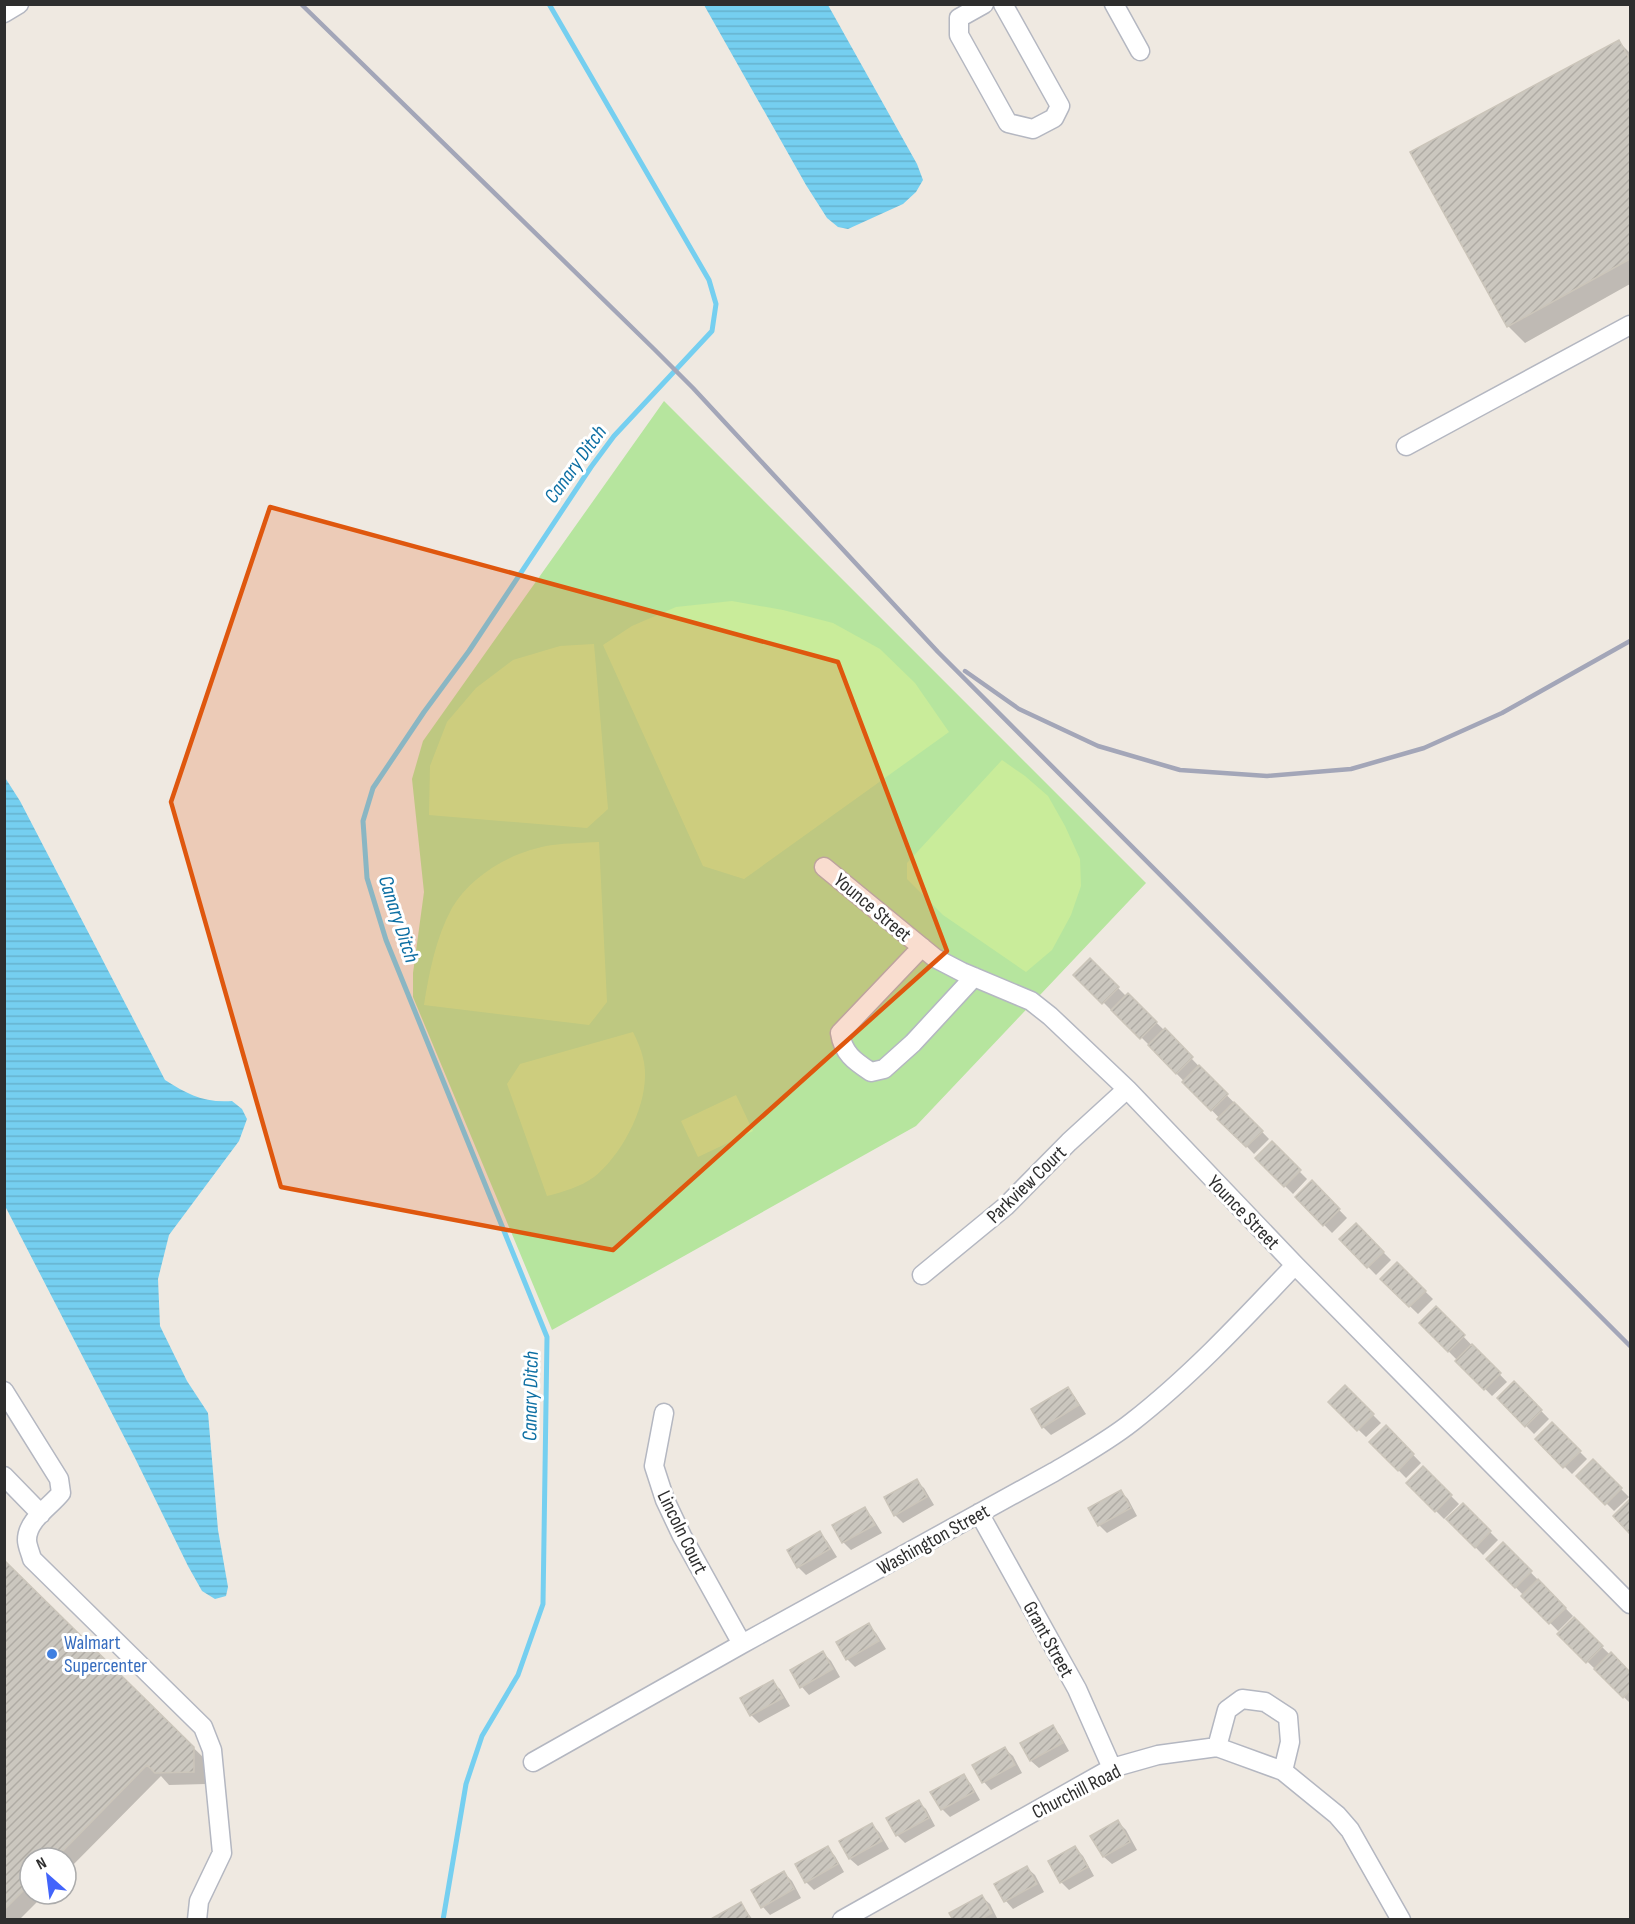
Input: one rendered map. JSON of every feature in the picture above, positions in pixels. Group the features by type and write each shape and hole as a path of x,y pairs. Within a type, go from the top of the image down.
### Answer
{"street":[{"path":"4,13 19,4"},
{"path":"984,4 959,18 959,35 1008,123 1034,129 1054,118 1060,106 1003,4"},
{"path":"1114,4 1140,51"},
{"path":"1406,446 1630,325"},
{"name":"Younce Street","path":"824,867 935,958 1031,1001 1050,1016 1127,1089 1295,1265 1630,1604"},
{"path":"922,947 840,1033 842,1044 850,1058 871,1072 884,1069 914,1043 975,977"},
{"name":"Parkview Court","path":"922,1275 1005,1206 1069,1142 1127,1089"},
{"name":"Washington Street","path":"533,1762 1065,1466 1131,1422 1191,1370 1295,1265"},
{"path":"4,1391 59,1479 61,1493 35,1518 27,1539 32,1559 203,1727 212,1750 222,1853 200,1901 197,1920"},
{"name":"Lincoln Court","path":"664,1413 654,1466 665,1500 682,1536 742,1644"},
{"path":"4,1476 40,1514"},
{"name":"Grant Street","path":"980,1513 1077,1689 1112,1768"},
{"path":"1216,1747 1227,1710 1242,1699 1265,1702 1288,1717 1290,1742 1283,1771"},
{"name":"Churchill Road","path":"842,1920 1112,1768 1158,1755 1216,1747 1283,1771 1337,1815 1350,1830 1401,1920"}],"highlighted area":[{"path":"270,507 838,662 947,951 613,1250 281,1187 171,802"}],"green space":[{"path":"664,401 1146,883 916,1126 552,1330 413,997 413,973 424,892 412,779 423,741"},
{"path":"732,601 783,610 833,623 880,649 915,683 949,732 744,879 703,866 603,645 632,626 676,607"},
{"path":"594,644 608,809 587,828 429,815 430,766 447,722 476,688 513,660 560,646"},
{"path":"1002,760 1048,796 1080,859 1081,886 1071,915 1052,950 1026,972 943,915 907,879 907,863"},
{"path":"599,842 607,1002 589,1025 424,1005 437,943 446,919 471,885 483,874 524,852 553,845"},
{"path":"633,1032 642,1055 645,1073 644,1090 634,1123 616,1154 594,1177 565,1191 547,1196 507,1084 520,1064"},
{"path":"736,1095 753,1131 698,1157 681,1121"}],"water":[{"path":"704,5 828,5 917,164 923,180 916,192 903,204 848,229 838,227 827,218"},
{"path":"4,776 20,801 165,1080 204,1099 232,1101 242,1109 247,1119 239,1141 169,1235 158,1279 160,1326 187,1381 208,1413 218,1530 228,1587 226,1596 215,1599 202,1591 188,1566 5,1206"}],"building":[{"path":"1619,40 1630,60 1630,259 1507,327 1410,152"},
{"path":"1090,958 1119,987 1102,1004 1073,975"},
{"path":"1128,993 1157,1022 1140,1039 1111,1010"},
{"path":"1165,1028 1193,1057 1176,1074 1148,1045"},
{"path":"1199,1065 1228,1094 1211,1111 1182,1082"},
{"path":"1234,1102 1263,1131 1246,1147 1217,1119"},
{"path":"1272,1141 1301,1170 1284,1187 1255,1158"},
{"path":"1312,1180 1340,1209 1323,1226 1295,1197"},
{"path":"1356,1223 1384,1252 1367,1268 1339,1239"},
{"path":"1397,1262 1426,1291 1409,1307 1380,1279"},
{"path":"1436,1306 1465,1335 1448,1352 1419,1323"},
{"path":"1472,1344 1501,1373 1484,1390 1455,1361"},
{"path":"1514,1381 1542,1410 1525,1427 1497,1398"},
{"path":"1345,1385 1374,1414 1357,1431 1328,1402"},
{"path":"1068,1387 1079,1405 1042,1428 1031,1409"},
{"path":"1552,1422 1581,1451 1563,1468 1535,1439"},
{"path":"1386,1425 1414,1454 1398,1471 1369,1442"},
{"path":"1593,1459 1622,1488 1605,1505 1576,1476"},
{"path":"1423,1466 1452,1495 1435,1512 1406,1483"},
{"path":"917,1479 927,1497 894,1516 884,1497"},
{"path":"1121,1490 1131,1508 1098,1526 1088,1508"},
{"path":"1630,1499 1630,1534 1613,1516"},
{"path":"1463,1503 1491,1531 1475,1548 1446,1519"},
{"path":"865,1507 875,1525 842,1543 832,1525"},
{"path":"820,1531 830,1549 797,1568 787,1550"},
{"path":"1503,1542 1532,1571 1515,1588 1486,1559"},
{"name":"Walmart Supercenter","path":"4,1560 194,1747 194,1772 155,1773 147,1765 68,1846 18,1846 18,1896 4,1910"},
{"path":"1538,1579 1566,1608 1549,1624 1521,1596"},
{"path":"1574,1617 1603,1646 1586,1663 1557,1634"},
{"path":"869,1623 879,1641 846,1660 836,1642"},
{"path":"823,1651 833,1669 800,1688 790,1670"},
{"path":"1611,1652 1630,1672 1630,1690 1623,1698 1594,1669"},
{"path":"773,1680 783,1698 750,1716 740,1698"},
{"path":"1053,1725 1063,1743 1030,1761 1020,1743"},
{"path":"1005,1747 1015,1765 982,1783 972,1765"},
{"path":"964,1774 974,1792 941,1810 930,1792"},
{"path":"919,1800 929,1818 896,1836 886,1818"},
{"path":"1118,1820 1130,1842 1103,1857 1090,1836"},
{"path":"872,1823 882,1841 849,1859 839,1841"},
{"path":"828,1846 838,1864 805,1883 795,1864"},
{"path":"1075,1846 1088,1867 1060,1883 1048,1861"},
{"path":"1027,1866 1037,1884 1004,1902 994,1884"},
{"path":"784,1871 794,1889 761,1908 751,1890"},
{"path":"982,1895 992,1913 980,1920 953,1920 949,1913"},
{"path":"741,1902 751,1920 709,1920"}],"waterway":[{"name":"Canary Ditch","path":"443,1920 466,1784 482,1736 518,1675 543,1604 547,1337 386,940 367,878 363,821 373,788 424,712 469,651 591,467 614,436 712,331 716,304 709,280 549,4"}],"railway":[{"path":"301,4 693,388 938,652 1630,1346"},
{"path":"965,671 1019,709 1098,746 1180,770 1267,776 1351,769 1424,748 1502,713 1630,641"}],"place":[{"name":"Walmart Supercenter","path":"52,1654"}]}
